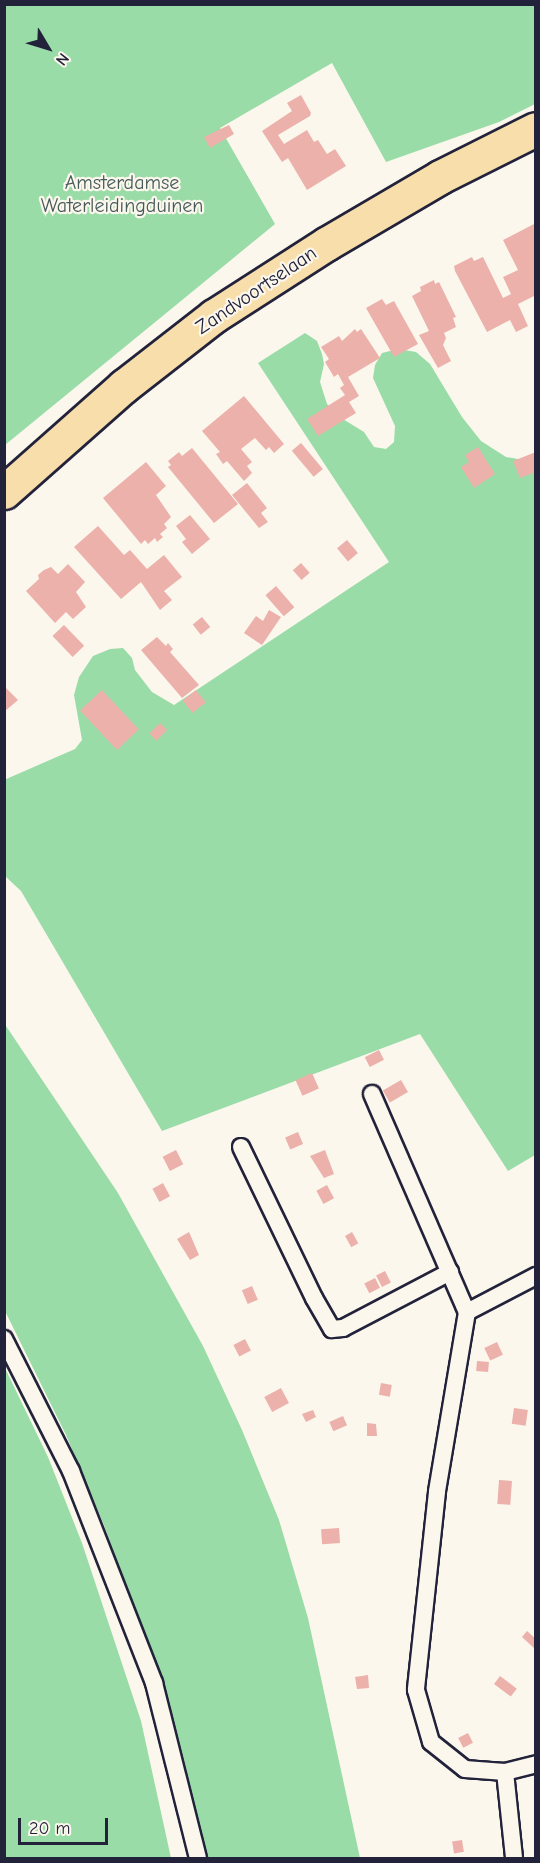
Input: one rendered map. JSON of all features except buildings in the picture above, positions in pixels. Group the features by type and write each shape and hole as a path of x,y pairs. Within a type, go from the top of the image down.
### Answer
{"main road":[{"name":"Zandvoortselaan","path":"4,492 124,386 214,316 326,243 421,188 536,129"}],"lane":[{"path":"372,1094 467,1312 437,1492 416,1690 431,1742 465,1769 505,1772 536,1764"},
{"path":"241,1147 314,1298 332,1329 343,1328 450,1272"},
{"path":"467,1312 536,1276"},
{"path":"4,1339 71,1471 154,1683 198,1858"},
{"path":"505,1772 513,1858"}],"green space":[{"name":"Amsterdamse Waterleidingduinen","path":"5,5 535,5 535,104 499,122 386,162 332,63 220,128 275,224 5,445"},
{"path":"305,333 317,341 322,354 324,364 320,382 327,404 338,416 364,432 374,447 386,449 394,442 395,426 373,378 375,365 382,353 398,349 416,352 430,364 462,417 481,441 506,457 535,462 535,1155 508,1171 420,1034 162,1131 21,891 5,876 4,780 75,749 82,740 74,695 79,677 93,656 110,649 123,648 132,658 135,670 152,692 174,705 389,562 258,363"},
{"path":"4,1023 118,1193 203,1346 242,1430 279,1520 308,1618 360,1858 197,1858 137,1619 104,1525 66,1435 5,1311"},
{"path":"4,1366 48,1457 82,1543 141,1721 171,1858 5,1858"}]}
